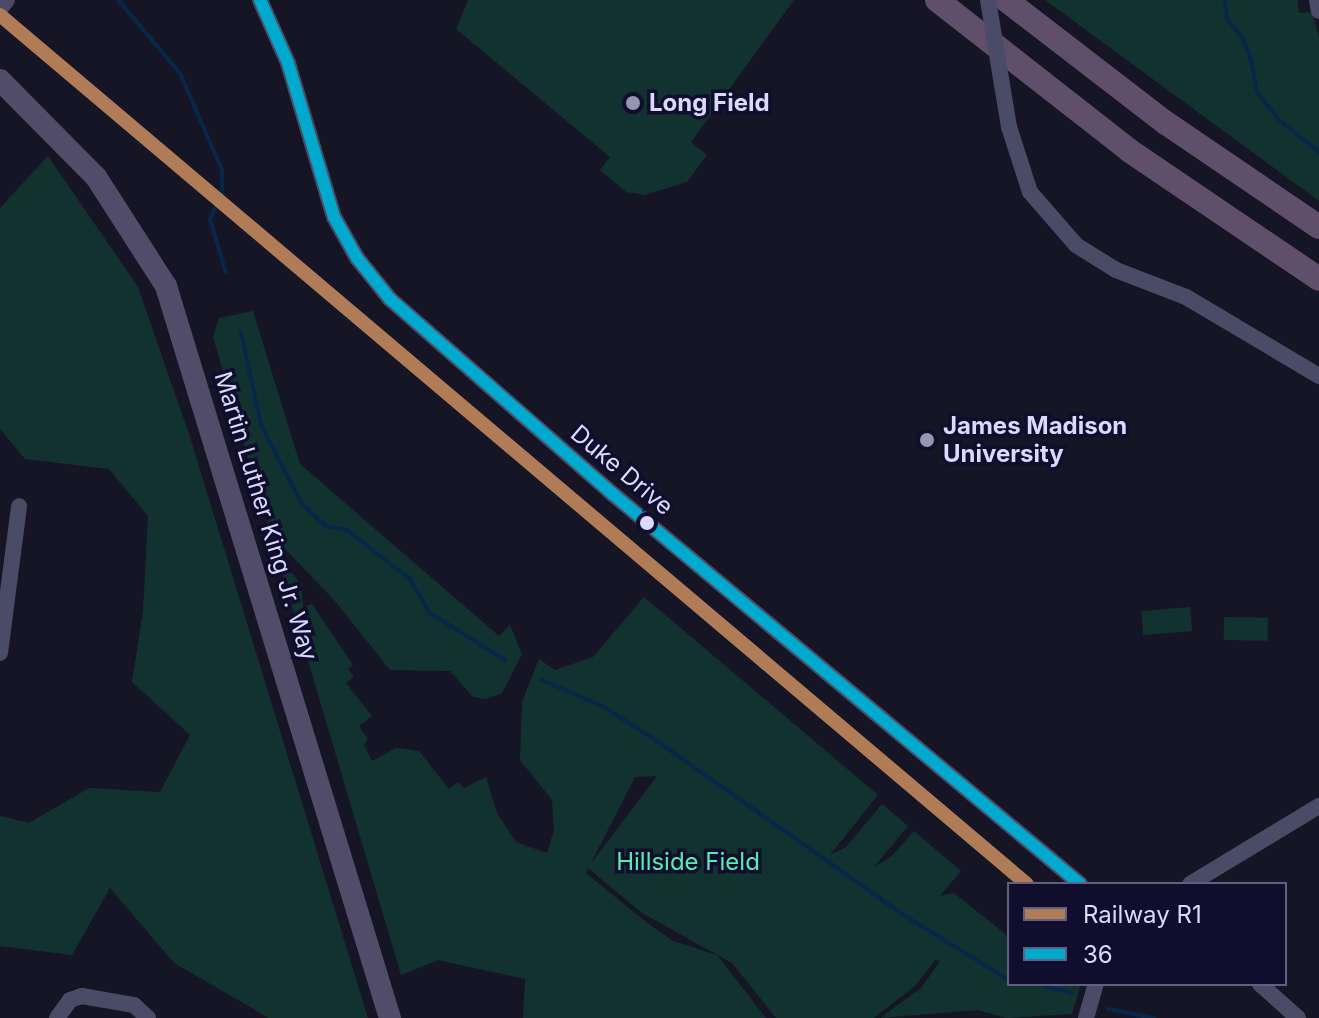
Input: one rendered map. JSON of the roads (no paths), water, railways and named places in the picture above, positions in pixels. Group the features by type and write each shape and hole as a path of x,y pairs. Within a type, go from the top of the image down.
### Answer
{"highway":[{"path":"937,0 1119,143 1319,279"},
{"path":"1006,0 1166,123 1319,227"}],"main road":[{"name":"Martin Luther King Jr. Way","path":"0,80 96,177 166,286 390,1018"}],"street":[{"path":"0,9 7,0"},
{"name":"Duke Drive","path":"260,0 288,63 334,217 357,258 390,299 603,485 1078,882"},
{"path":"988,0 1009,127 1030,192 1076,245 1116,270 1186,297 1319,376"},
{"path":"1317,0 1319,11"},
{"path":"0,653 19,506"},
{"path":"1193,882 1319,806"},
{"path":"1086,1018 1095,986"},
{"path":"1262,986 1298,1018"},
{"path":"57,1018 70,1000 82,996 134,1005 148,1018"}],"waterway":[{"path":"118,0 180,73 222,170 222,194 210,219 226,273"},
{"path":"1225,0 1227,19 1243,39 1251,59 1257,92 1277,118 1319,152"},
{"path":"241,332 261,425 302,504 326,526 347,530 410,579 430,613 505,660"},
{"path":"542,680 604,707 657,741 902,914 1007,979"},
{"path":"1046,986 1073,994"},
{"path":"1108,1009 1154,1018"}],"rail line":[{"name":"R1","path":"0,15 1025,882"}],"place":[{"name":"Long Field","path":"633,103"},
{"name":"James Madison University","path":"927,440"}],"park label":[{"name":"Hillside Field","path":"688,862"}]}
